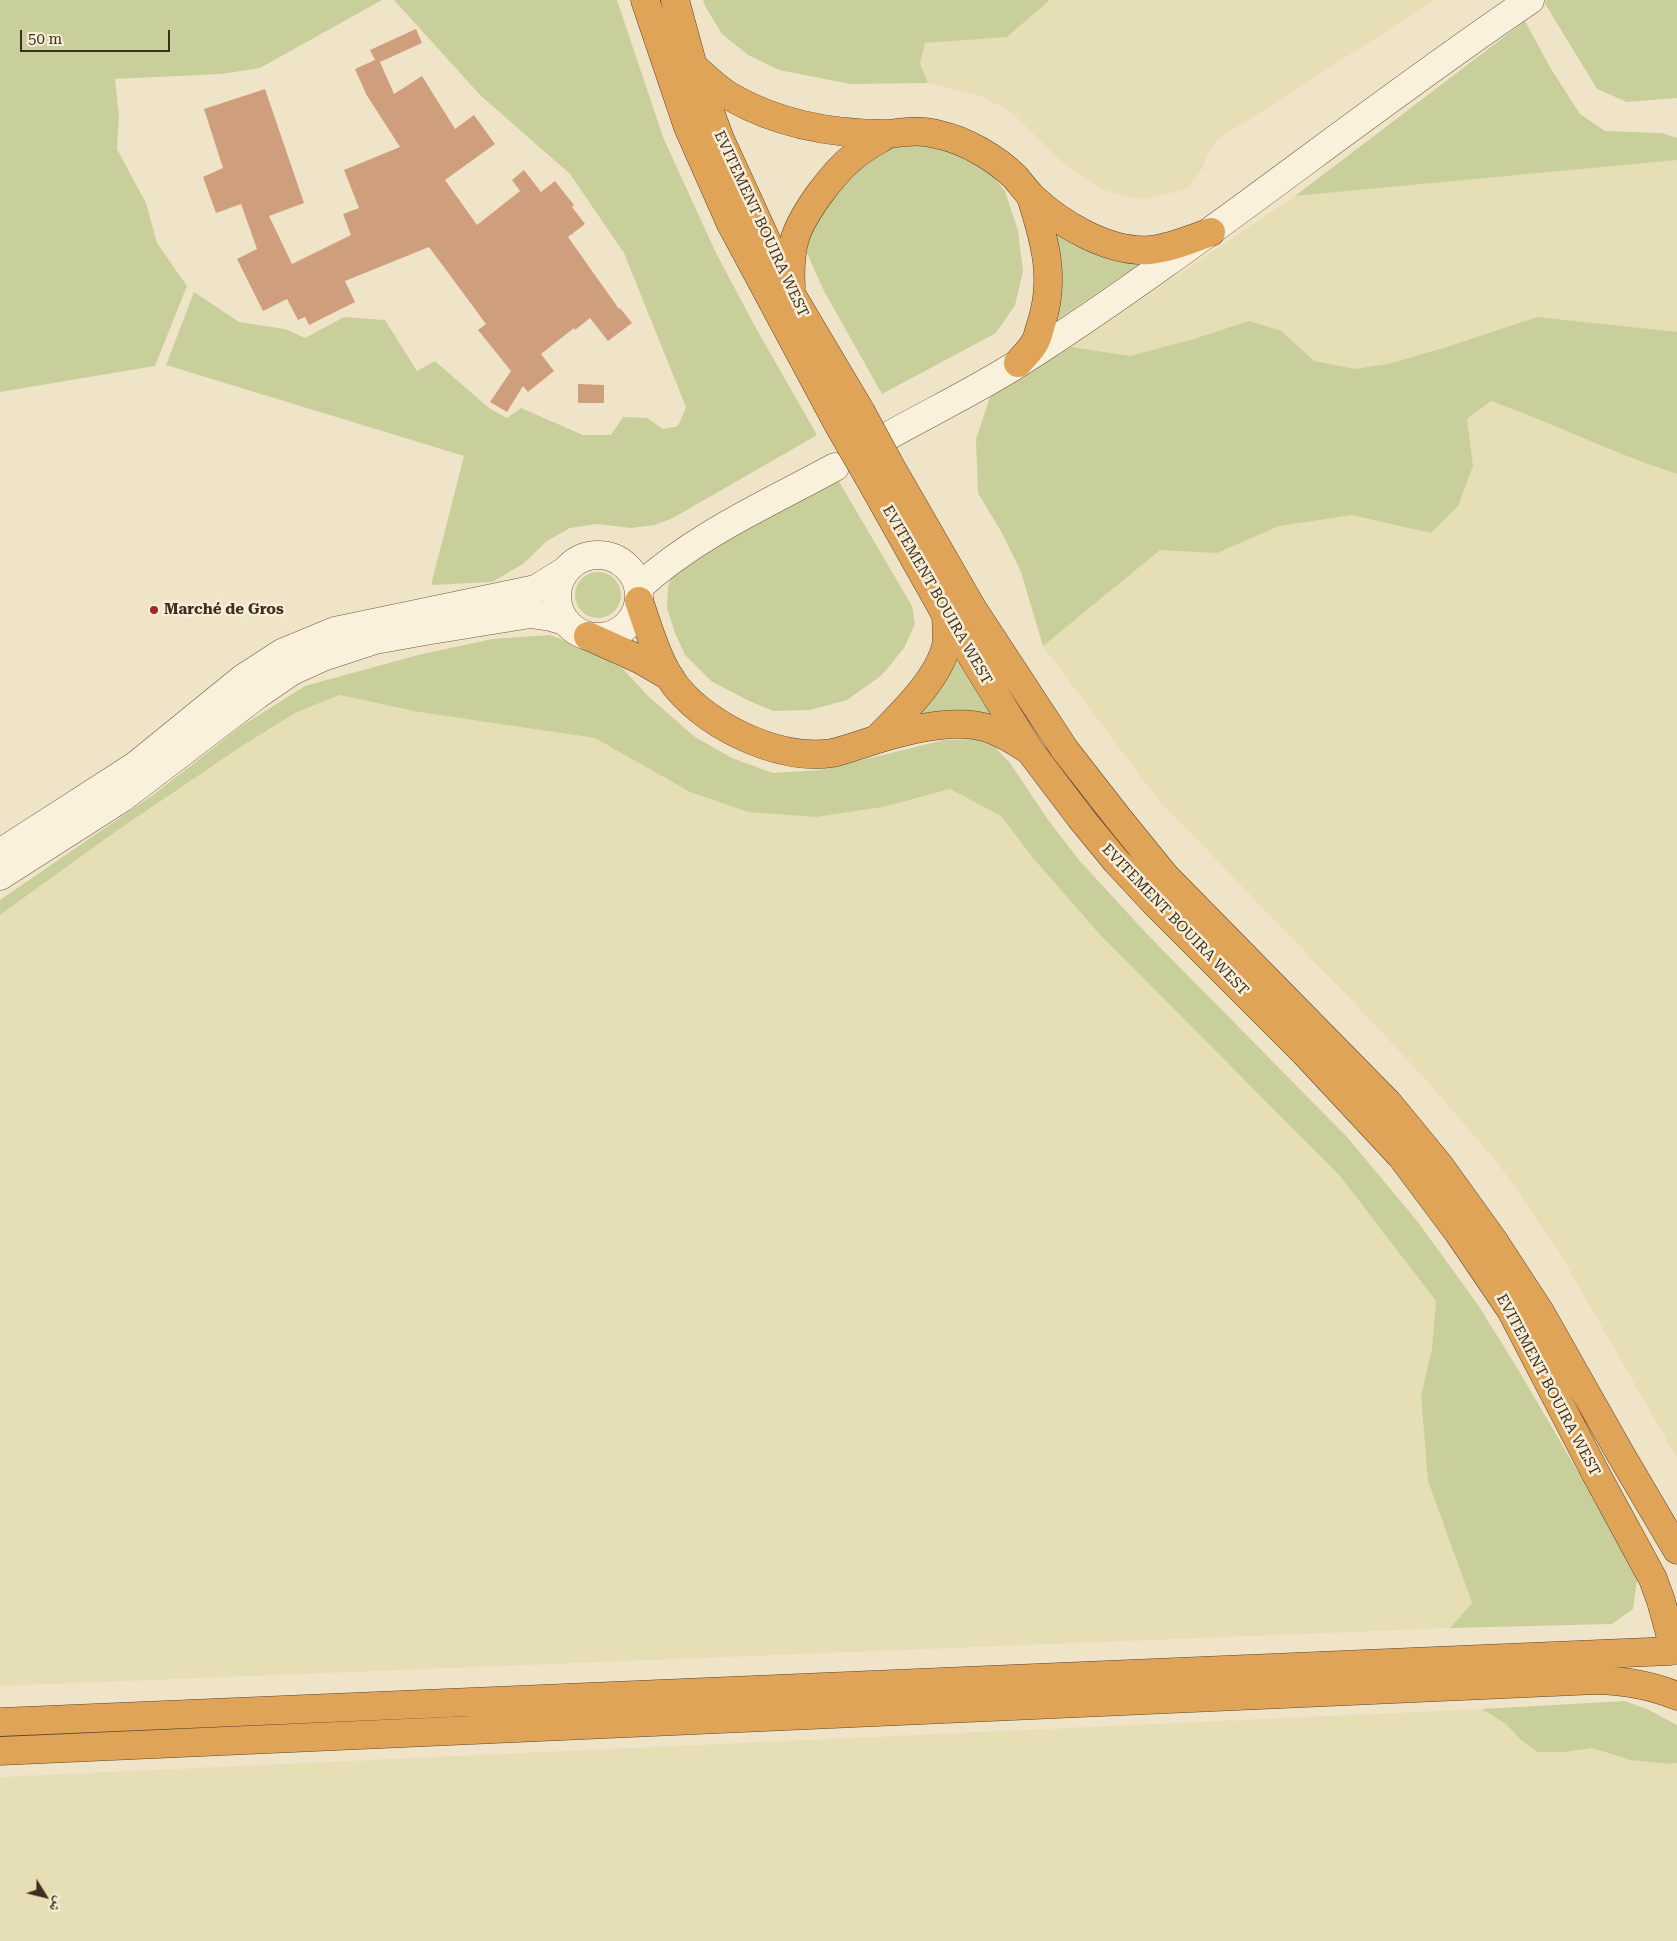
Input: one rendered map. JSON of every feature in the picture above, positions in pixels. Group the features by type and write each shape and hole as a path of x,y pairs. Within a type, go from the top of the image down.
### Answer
{"highway":[{"name":"EVITEMENT BOUIRA WEST","path":"645,0 688,127 730,224 850,418 878,469 946,614 1030,751 1116,861 1194,944 1305,1053 1402,1157 1458,1232 1511,1310 1658,1590 1674,1644 1669,1661 1677,1688"},
{"name":"EVITEMENT BOUIRA WEST","path":"675,0 693,66 720,139 850,418"},
{"path":"693,66 714,86 730,97 785,122 818,128 888,134 907,132 940,134 964,142 1014,176 1031,197 1063,223 1094,238 1122,247 1148,250 1168,247 1211,232"},
{"path":"791,294 792,258 796,236 813,204 833,175 854,156 888,134"},
{"path":"1018,364 1035,342 1044,316 1048,291 1049,268 1043,234 1031,197"},
{"name":"EVITEMENT BOUIRA WEST","path":"878,469 1065,750 1118,818 1165,876 1388,1103 1439,1165 1488,1232 1540,1312 1677,1550"},
{"path":"639,594 653,641 670,677 683,695 712,719 751,741 773,748 805,753 831,753 909,731 964,724 989,728 1010,738 1030,751"},
{"path":"877,739 938,668 947,644 946,614"},
{"path":"588,636 641,660 670,677"},
{"path":"0,1722 1674,1644"},
{"path":"0,1751 1597,1680 1634,1683 1677,1696"}],"main road":[{"path":"890,435 1018,364 1211,232 1448,56 1530,0"},
{"path":"639,594 660,568 699,540 835,467"},
{"path":"613,557 650,553 699,540"},
{"path":"0,853 135,766 242,679 282,653 335,631 536,589 565,571 575,561 587,556 600,554 613,557 625,564 634,574 639,594 635,615 626,626 615,633 602,637 588,636 575,630 565,621 559,609 556,596 559,582 565,571"},
{"path":"0,876 122,798 256,695 292,671 323,657 375,640 530,614 565,621"}],"shaded area":[{"path":"1050,0 1435,0 1217,140 1208,152 1201,170 1187,189 1143,200 1103,190 1062,162 1013,114 982,96 928,83 920,63 925,42 1007,37"},
{"path":"1677,160 1677,1458 1559,1252 1497,1162 1425,1079 1356,1005 1156,797 1043,646 1021,572 1002,533 978,493 976,439 990,397 1071,347 1295,196"},
{"path":"339,695 419,712 595,738 690,792 748,812 816,817 883,807 950,789 1001,816 1033,858 1100,936 1340,1176 1436,1301 1432,1348 1421,1396 1428,1481 1472,1603 1450,1628 0,1686 0,915 115,832 242,746 295,713"},
{"path":"1482,1709 1506,1724 1521,1740 1566,1752 1592,1748 1630,1760 1677,1763 1677,1941 0,1941 0,1777"}],"green space":[{"path":"0,0 382,0 260,68 221,74 115,79 119,115 117,149 146,203 157,243 187,286 155,366 0,392"},
{"path":"394,0 617,0 663,137 716,253 757,330 817,435 673,518 655,525 631,528 597,524 570,528 547,541 523,564 492,582 431,585 464,456 166,365 194,292 239,322 285,329 305,338 344,317 385,320 417,371 435,361 489,408 507,418 521,408 583,435 611,435 623,417 647,418 663,429 678,426 686,407 624,253 570,174 481,96"},
{"path":"703,0 1050,0 1007,37 925,43 920,63 928,83 850,84 779,70 748,55 722,34"},
{"path":"1547,0 1677,0 1677,98 1627,102 1597,89 1544,2"},
{"path":"1525,21 1551,69 1580,114 1605,131 1662,133 1677,138 1677,160 1295,196"},
{"path":"912,136 983,163 1005,191 1018,231 1023,271 1015,305 996,333 882,394 824,291 807,253 811,218 846,165"},
{"path":"1054,232 1094,252 1138,265 1054,322 1060,299 1062,277 1060,255"},
{"path":"1538,317 1677,332 1677,474 1491,401 1467,419 1473,466 1458,506 1431,533 1352,515 1279,526 1217,553 1160,550 1043,646 1021,572 1002,533 978,493 976,439 990,397 1071,347 1130,356 1194,339 1249,321 1281,331 1314,361 1355,369 1388,364"},
{"path":"834,473 912,606 915,624 904,648 882,675 847,700 810,710 773,711 711,681 685,655 667,608 668,587 675,566"},
{"path":"598,572 611,576 617,582 621,595 617,608 611,614 598,618 585,614 579,608 575,595 579,582 585,576"},
{"path":"550,635 584,648 623,669 648,696 695,737 732,758 773,773 821,770 944,740 974,739 994,746 1010,763 1049,821 1079,860 1147,934 1347,1137 1418,1222 1478,1305 1625,1552 1637,1581 1633,1609 1612,1624 1450,1628 1472,1603 1428,1481 1421,1396 1432,1348 1436,1301 1340,1176 1100,935 1033,858 1001,816 950,789 883,807 816,817 748,812 690,792 595,738 419,712 339,695 295,713 242,746 115,832 0,915 0,900 153,795 243,725 305,686 418,655 492,639"},
{"path":"954,657 990,714 975,712 906,723"},
{"path":"1625,1701 1649,1710 1677,1725 1677,1763 1630,1760 1592,1748 1566,1752 1538,1752 1521,1740 1506,1724 1482,1709"}],"building":[{"path":"416,29 422,43 380,62 394,94 422,76 455,129 474,115 495,144 445,180 477,225 520,191 512,180 524,170 541,192 555,181 574,205 572,207 585,224 568,237 619,309 632,323 608,341 590,318 575,330 574,328 541,354 554,371 528,392 523,386 507,412 490,402 511,371 478,330 486,324 429,247 345,281 355,302 309,325 305,317 298,320 287,299 263,311 237,259 257,249 241,204 216,213 203,177 223,168 204,109 265,89 304,203 269,216 292,264 351,235 343,214 359,208 344,170 400,147 366,94 355,69 375,60 370,50"},
{"path":"578,384 604,385 604,403 578,403"}],"place":[{"name":"Marché de Gros","path":"154,610"}]}
